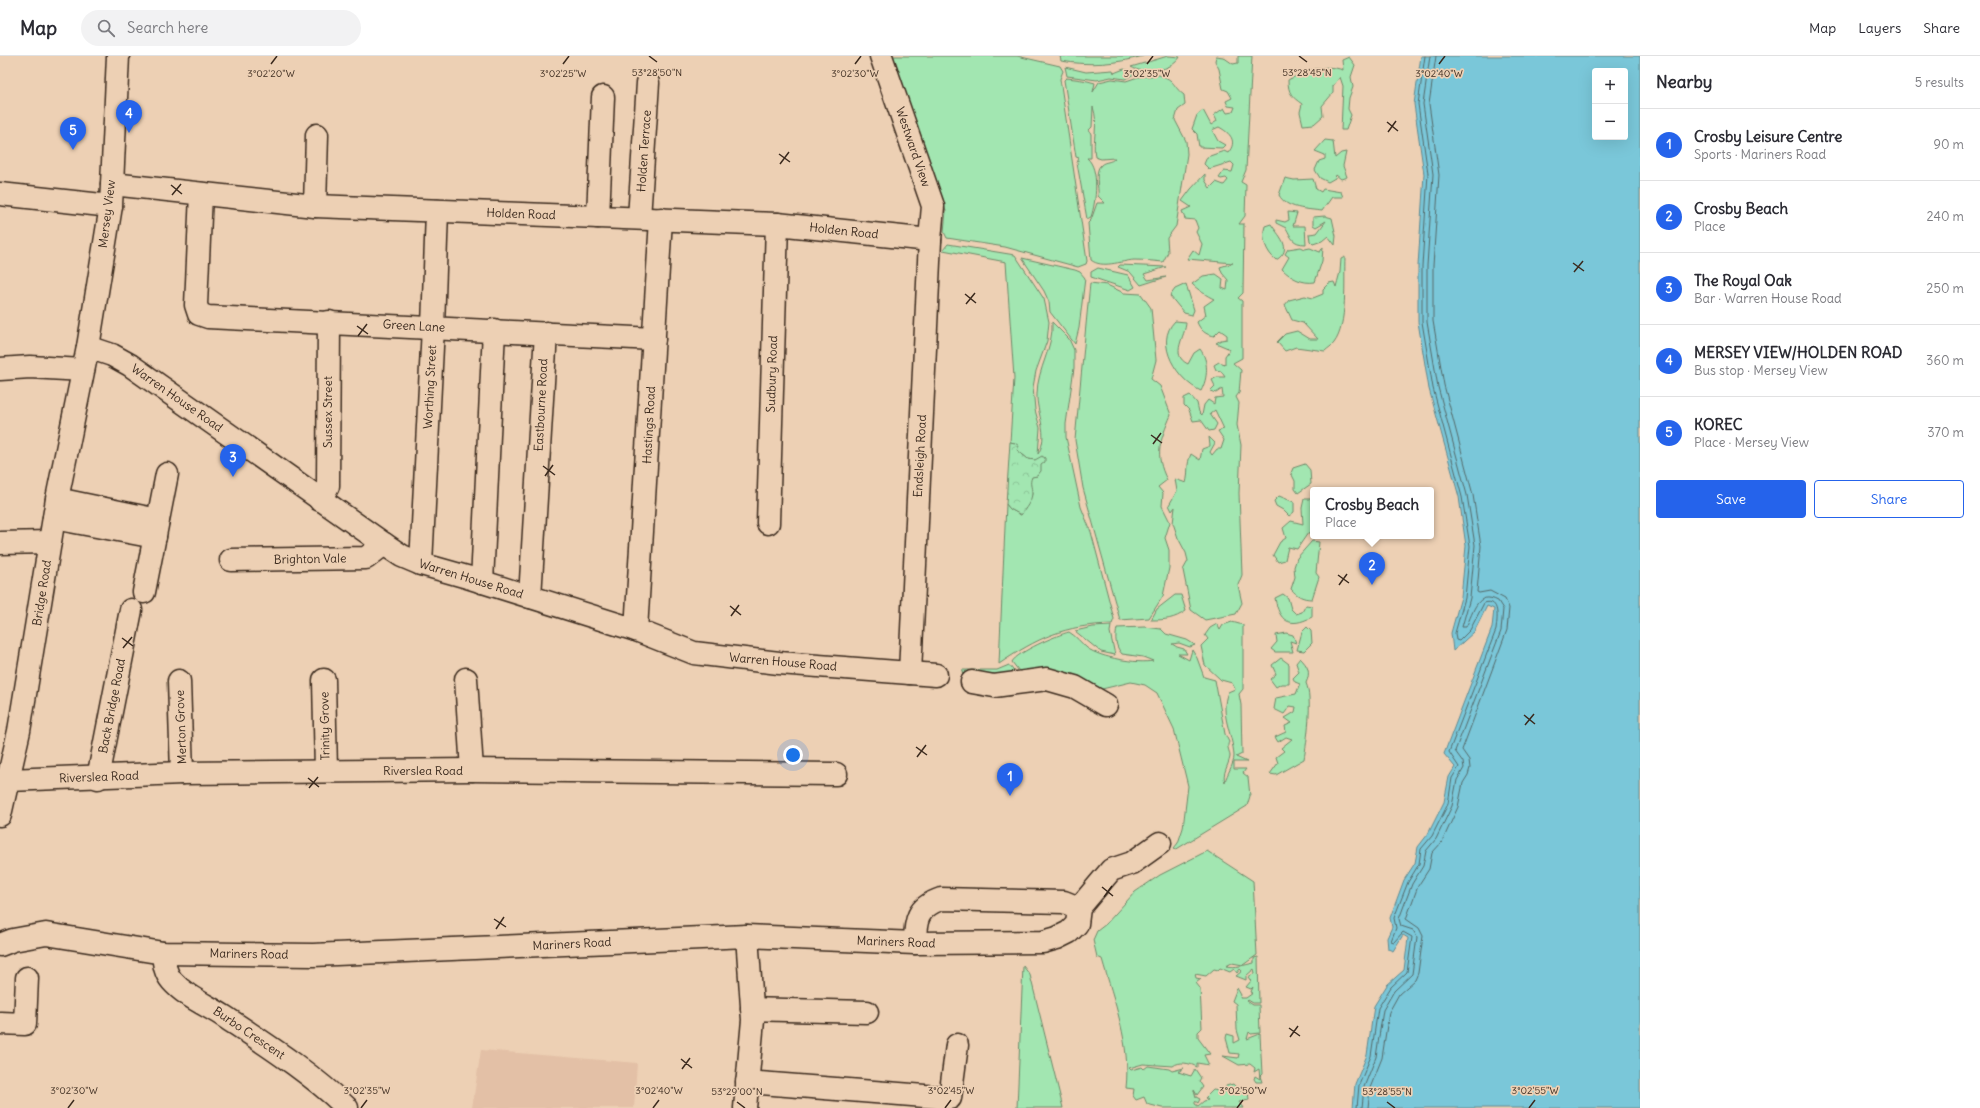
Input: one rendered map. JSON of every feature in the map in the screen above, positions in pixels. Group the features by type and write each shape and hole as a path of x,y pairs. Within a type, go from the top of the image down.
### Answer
{"street":[{"name":"Mersey View","path":"83,370 88,347 111,195 118,56"},
{"name":"Westward View","path":"881,56 934,206 930,240"},
{"name":"Holden Terrace","path":"639,218 648,83"},
{"path":"598,217 603,97"},
{"path":"315,206 317,135"},
{"name":"Holden Road","path":"0,194 201,194 315,206 777,224 930,240"},
{"name":"Green Lane","path":"201,194 196,305 199,314 208,317 654,339"},
{"name":"Worthing Street","path":"421,564 433,327 437,211"},
{"name":"Hastings Road","path":"636,630 661,219"},
{"name":"Sudbury Road","path":"768,523 777,224"},
{"name":"Endsleigh Road","path":"910,673 930,240"},
{"name":"Sussex Street","path":"320,500 328,486 328,322"},
{"path":"482,582 494,330"},
{"name":"Eastbourne Road","path":"530,597 546,333"},
{"name":"Warren House Road","path":"88,347 112,355 124,362 197,418 402,556 421,564 636,630 694,653 779,663 936,675"},
{"path":"0,369 30,367 83,370"},
{"name":"Bridge Road","path":"0,815 9,780 10,731 50,542 55,508 83,370"},
{"path":"144,592 167,474"},
{"path":"55,508 156,528"},
{"path":"0,543 50,542"},
{"name":"Brighton Vale","path":"231,560 366,558 384,544"},
{"name":"Back Bridge Road","path":"98,778 132,610"},
{"path":"466,679 472,770"},
{"name":"Trinity Grove","path":"324,680 326,771"},
{"path":"972,682 994,686 1047,680 1075,687 1106,705"},
{"name":"Merton Grove","path":"179,681 182,773"},
{"name":"Riverslea Road","path":"9,780 98,778 182,773 326,771 472,770 836,774"},
{"name":"Mariners Road","path":"0,945 13,940 46,934 163,953 313,955 747,936 915,943 1043,942 1057,938 1069,932 1076,924 1079,908 1111,870 1132,863 1160,843"},
{"path":"915,943 916,921 929,905 941,899 1064,902 1079,908"},
{"path":"745,1108 752,1009 747,936"},
{"name":"Burbo Crescent","path":"163,953 165,970 177,986 271,1047 334,1095 347,1108"},
{"path":"0,1023 25,1024 27,978"},
{"path":"752,1009 867,1012"},
{"path":"747,1082 950,1098 957,1045"}],"shaded area":[{"path":"481,1050 637,1063 634,1108 472,1108"}],"green space":[{"path":"893,56 1017,56 1060,66 1063,71 1060,79 1087,261 1086,264 1078,267 1005,247 947,238 944,232 946,211"},
{"path":"1060,56 1143,56 1122,61 1092,64 1061,61"},
{"path":"1168,56 1180,57 1171,66 1157,70 1143,71 1131,67"},
{"path":"1216,56 1223,57 1233,64 1238,63 1238,56 1252,56 1246,170 1241,182 1246,185 1245,216 1239,224 1244,224 1243,293 1238,298 1242,301 1242,358 1233,363 1241,370 1239,393 1236,397 1239,403 1237,425 1241,445 1239,493 1242,575 1238,585 1242,603 1236,614 1205,620 1191,610 1183,570 1188,561 1173,523 1175,507 1172,511 1169,505 1177,491 1175,479 1186,483 1191,454 1200,460 1202,449 1210,446 1209,437 1215,443 1210,452 1212,455 1217,449 1221,449 1224,440 1218,431 1224,429 1215,410 1210,414 1217,424 1214,430 1209,431 1201,420 1193,421 1189,410 1184,405 1184,398 1190,395 1197,403 1199,412 1202,415 1204,405 1208,400 1214,404 1215,398 1223,397 1222,389 1216,393 1210,391 1215,386 1212,380 1217,377 1225,377 1221,371 1216,370 1214,365 1219,362 1225,364 1225,356 1230,349 1216,343 1227,339 1227,335 1220,330 1214,336 1208,335 1198,325 1197,322 1206,315 1204,306 1214,299 1192,284 1203,276 1216,274 1223,279 1222,288 1227,290 1228,280 1222,273 1220,267 1233,263 1187,259 1193,250 1199,255 1202,244 1196,232 1198,228 1195,220 1185,219 1182,211 1191,207 1182,201 1205,174 1205,180 1210,188 1216,182 1224,185 1228,180 1226,178 1219,178 1224,171 1232,172 1234,165 1231,162 1209,169 1204,164 1207,157 1224,151 1228,153 1231,149 1232,141 1226,132 1219,127 1212,130 1218,141 1225,145 1222,148 1199,147 1197,134 1192,129 1197,115 1203,110 1211,125 1217,121 1214,115 1224,108 1227,113 1233,112 1235,107 1228,106 1226,101 1232,98 1228,91 1223,89 1219,69 1215,61"},
{"path":"1349,57 1355,65 1351,77 1353,87 1349,98 1348,109 1351,115 1346,130 1341,130 1343,86 1340,77 1333,86 1333,93 1322,106 1323,116 1314,124 1303,125 1300,112 1302,104 1291,94 1288,80 1315,69 1328,67 1343,70 1342,60"},
{"path":"1065,67 1086,72 1113,70 1114,73 1124,69 1136,73 1125,79 1111,77 1097,80 1067,76"},
{"path":"1159,75 1171,81 1184,95 1185,105 1178,110 1175,120 1186,141 1187,154 1176,226 1167,238 1168,252 1163,262 1134,260 1112,264 1095,263 1091,260 1088,223 1091,220 1097,203 1105,203 1098,196 1097,179 1099,167 1115,158 1101,159 1095,157 1095,113 1093,107 1092,127 1089,130 1091,134 1091,158 1087,158 1094,170 1096,186 1091,217 1087,219 1077,163 1079,158 1076,157 1064,80 1066,78 1095,83 1093,92 1099,82 1112,79 1126,81 1138,77"},
{"path":"1325,140 1333,141 1335,158 1341,153 1346,152 1343,166 1347,177 1341,179 1336,175 1335,178 1328,182 1320,178 1315,170 1319,161 1325,159 1325,155 1315,151"},
{"path":"1285,178 1294,180 1313,179 1316,189 1321,192 1323,189 1341,192 1343,197 1332,197 1322,211 1298,208 1282,200 1279,195"},
{"path":"1288,212 1297,213 1293,226 1305,226 1306,244 1295,242 1286,228 1276,223 1276,220 1285,222 1289,220"},
{"path":"1325,216 1332,218 1336,236 1335,245 1328,236 1322,241 1313,244 1310,241 1309,234 1317,233 1326,221 1316,227 1313,225 1313,217"},
{"path":"1271,224 1284,246 1284,251 1276,260 1267,249 1264,240 1265,226"},
{"path":"948,244 1015,255 1044,299 1049,322 1047,341 1036,371 1033,387 1035,410 1040,428 1038,454 1043,439 1043,432 1037,394 1040,376 1052,331 1052,322 1069,339 1074,350 1074,368 1066,424 1066,437 1081,507 1091,532 1114,619 1112,624 1095,625 1066,630 1039,640 999,664 1006,504 1010,509 1021,515 1032,494 1029,482 1032,476 1037,476 1035,460 1028,459 1017,450 1015,443 1010,442 1014,378 1006,262 943,250"},
{"path":"1301,247 1305,249 1310,248 1320,252 1323,247 1322,261 1315,282 1297,280 1282,269 1289,257 1285,254 1288,249"},
{"path":"1345,257 1343,314 1338,335 1334,343 1325,351 1296,347 1285,351 1277,342 1285,334 1297,331 1310,339 1318,339 1303,323 1292,320 1285,305 1289,300 1305,296 1313,298 1323,294 1323,289 1329,283 1334,282 1336,287 1340,272 1341,259"},
{"path":"1022,258 1075,270 1080,272 1085,278 1079,328 1075,344 1050,312 1049,302 1044,291"},
{"path":"1120,265 1166,267 1144,274 1148,280 1166,277 1141,285 1130,272 1118,267"},
{"path":"1098,268 1128,275 1135,287 1130,290 1091,277 1091,272"},
{"path":"1090,283 1107,285 1124,293 1141,294 1151,308 1156,360 1151,379 1160,386 1171,415 1161,440 1160,448 1161,463 1167,480 1158,487 1163,493 1162,506 1170,522 1165,538 1169,550 1169,568 1163,596 1149,618 1120,620 1083,488 1075,440"},
{"path":"1186,284 1194,310 1192,315 1184,313 1170,296 1175,289"},
{"path":"1175,321 1186,322 1179,350 1182,360 1188,364 1194,353 1200,349 1205,359 1206,375 1201,391 1184,379 1171,360 1167,350 1169,330"},
{"path":"1010,442 1019,446 1017,450 1028,459 1035,460 1042,456 1045,458 1045,462 1041,465 1041,471 1037,476 1032,477 1031,499 1021,515 1010,509 1006,504"},
{"path":"1305,464 1310,470 1311,484 1298,493 1295,489 1295,481 1291,473 1293,468"},
{"path":"1279,496 1294,502 1294,512 1289,516 1276,506 1274,501"},
{"path":"1304,499 1310,499 1310,533 1308,533 1297,549 1288,547 1285,560 1278,562 1273,555 1280,542 1286,538 1283,528 1291,521 1303,524 1302,508"},
{"path":"1312,541 1319,542 1316,573 1319,577 1312,599 1300,597 1291,589 1295,577 1294,567 1297,558"},
{"path":"1283,594 1288,598 1291,609 1296,614 1302,612 1306,605 1312,606 1312,617 1304,621 1286,621 1279,612 1275,598"},
{"path":"1175,595 1181,595 1186,611 1178,616 1161,620 1151,620 1157,609"},
{"path":"1232,622 1243,625 1243,689 1239,694 1241,705 1242,754 1236,757 1247,762 1234,762 1234,769 1246,769 1243,773 1248,777 1250,796 1247,806 1175,850 1174,848 1178,843 1183,828 1188,786 1174,729 1157,693 1145,685 1131,682 1102,689 1078,680 1022,675 1012,662 1015,658 1029,649 1047,640 1069,632 1093,652 1138,662 1153,661 1143,657 1122,654 1116,642 1117,628 1145,627 1161,629 1166,634 1187,640 1195,645 1190,647 1179,643 1172,644 1184,649 1187,654 1178,654 1189,660 1192,650 1197,658 1204,677 1215,680 1225,734 1229,742 1228,747 1230,757 1225,773 1225,782 1233,763 1234,756 1225,708 1228,692 1235,689 1232,683 1221,680 1205,665 1201,646 1208,639 1205,635 1210,628 1217,624 1220,630 1223,625"},
{"path":"1111,626 1110,632 1115,655 1101,652 1075,631 1093,627"},
{"path":"1307,627 1311,631 1312,643 1304,651 1297,650 1302,632"},
{"path":"1286,633 1293,635 1296,643 1290,641 1293,652 1275,652 1271,649 1277,642 1276,635"},
{"path":"1281,658 1289,664 1289,684 1281,684 1276,687 1270,679 1276,674 1272,665"},
{"path":"1300,658 1308,669 1308,679 1306,683 1309,699 1309,720 1304,759 1276,775 1270,774 1278,763 1276,757 1284,751 1281,748 1292,739 1286,737 1278,742 1275,737 1286,732 1285,726 1292,723 1285,718 1295,712 1296,707 1290,706 1284,714 1274,709 1276,698 1296,694 1300,684 1295,682 1293,678 1299,672 1296,663"},
{"path":"1009,665 1017,675 963,677 962,670 997,670"},
{"path":"1207,851 1253,881 1257,955 1243,965 1254,963 1254,958 1258,957 1259,1003 1247,1001 1253,1005 1259,1005 1260,1033 1251,1034 1249,1032 1247,1039 1260,1034 1262,1074 1260,1076 1262,1082 1256,1082 1254,1079 1255,1076 1260,1079 1259,1069 1254,1072 1255,1068 1250,1064 1239,1065 1223,1056 1238,1058 1239,1054 1230,1053 1226,1038 1227,1034 1234,1036 1234,1043 1240,1040 1237,1030 1236,1004 1232,1001 1237,988 1241,995 1240,998 1246,998 1253,993 1251,992 1253,987 1251,989 1246,987 1251,981 1248,977 1255,973 1254,969 1246,976 1246,980 1236,976 1242,971 1240,969 1237,973 1234,969 1230,972 1220,968 1218,970 1214,969 1206,976 1195,974 1196,978 1201,979 1196,983 1200,988 1202,1028 1198,1032 1198,1038 1210,1054 1204,1055 1209,1065 1197,1063 1197,1067 1185,1063 1178,1063 1173,1066 1143,1064 1129,1068 1131,1070 1142,1067 1144,1069 1148,1066 1169,1069 1172,1071 1184,1068 1178,1072 1191,1076 1195,1069 1201,1078 1199,1081 1203,1087 1197,1095 1194,1090 1196,1097 1200,1099 1198,1103 1195,1101 1195,1104 1198,1106 1204,1101 1208,1100 1205,1098 1213,1090 1225,1092 1226,1086 1233,1084 1240,1093 1243,1088 1248,1091 1249,1100 1239,1102 1243,1108 1162,1108 1147,1104 1144,1097 1136,1100 1133,1096 1134,1089 1126,1088 1127,1072 1124,1039 1102,959 1097,957 1093,940 1097,931 1106,924 1135,892 1160,875","holes":["1232,963 1243,965 1230,967 1226,966"]},
{"path":"1023,966 1030,975 1063,1108 1017,1108"}],"water":[{"path":"1421,56 1640,56 1640,1108 1353,1108 1355,1084 1367,1055 1374,1006 1387,985 1404,970 1408,938 1403,935 1393,951 1388,949 1387,938 1392,927 1390,918 1404,880 1415,863 1418,847 1428,834 1444,802 1449,777 1455,767 1444,754 1492,628 1494,609 1487,606 1474,632 1453,651 1451,633 1461,597 1466,546 1459,497 1429,389 1418,322 1418,266 1424,174 1414,104"}],"place":[{"name":"MERSEY VIEW/HOLDEN ROAD","path":"129,133"},
{"name":"KOREC","path":"73,150"},
{"name":"The Royal Oak","path":"233,477"},
{"name":"Crosby Beach","path":"1372,585"},
{"name":"Crosby Leisure Centre","path":"1010,796"}]}
